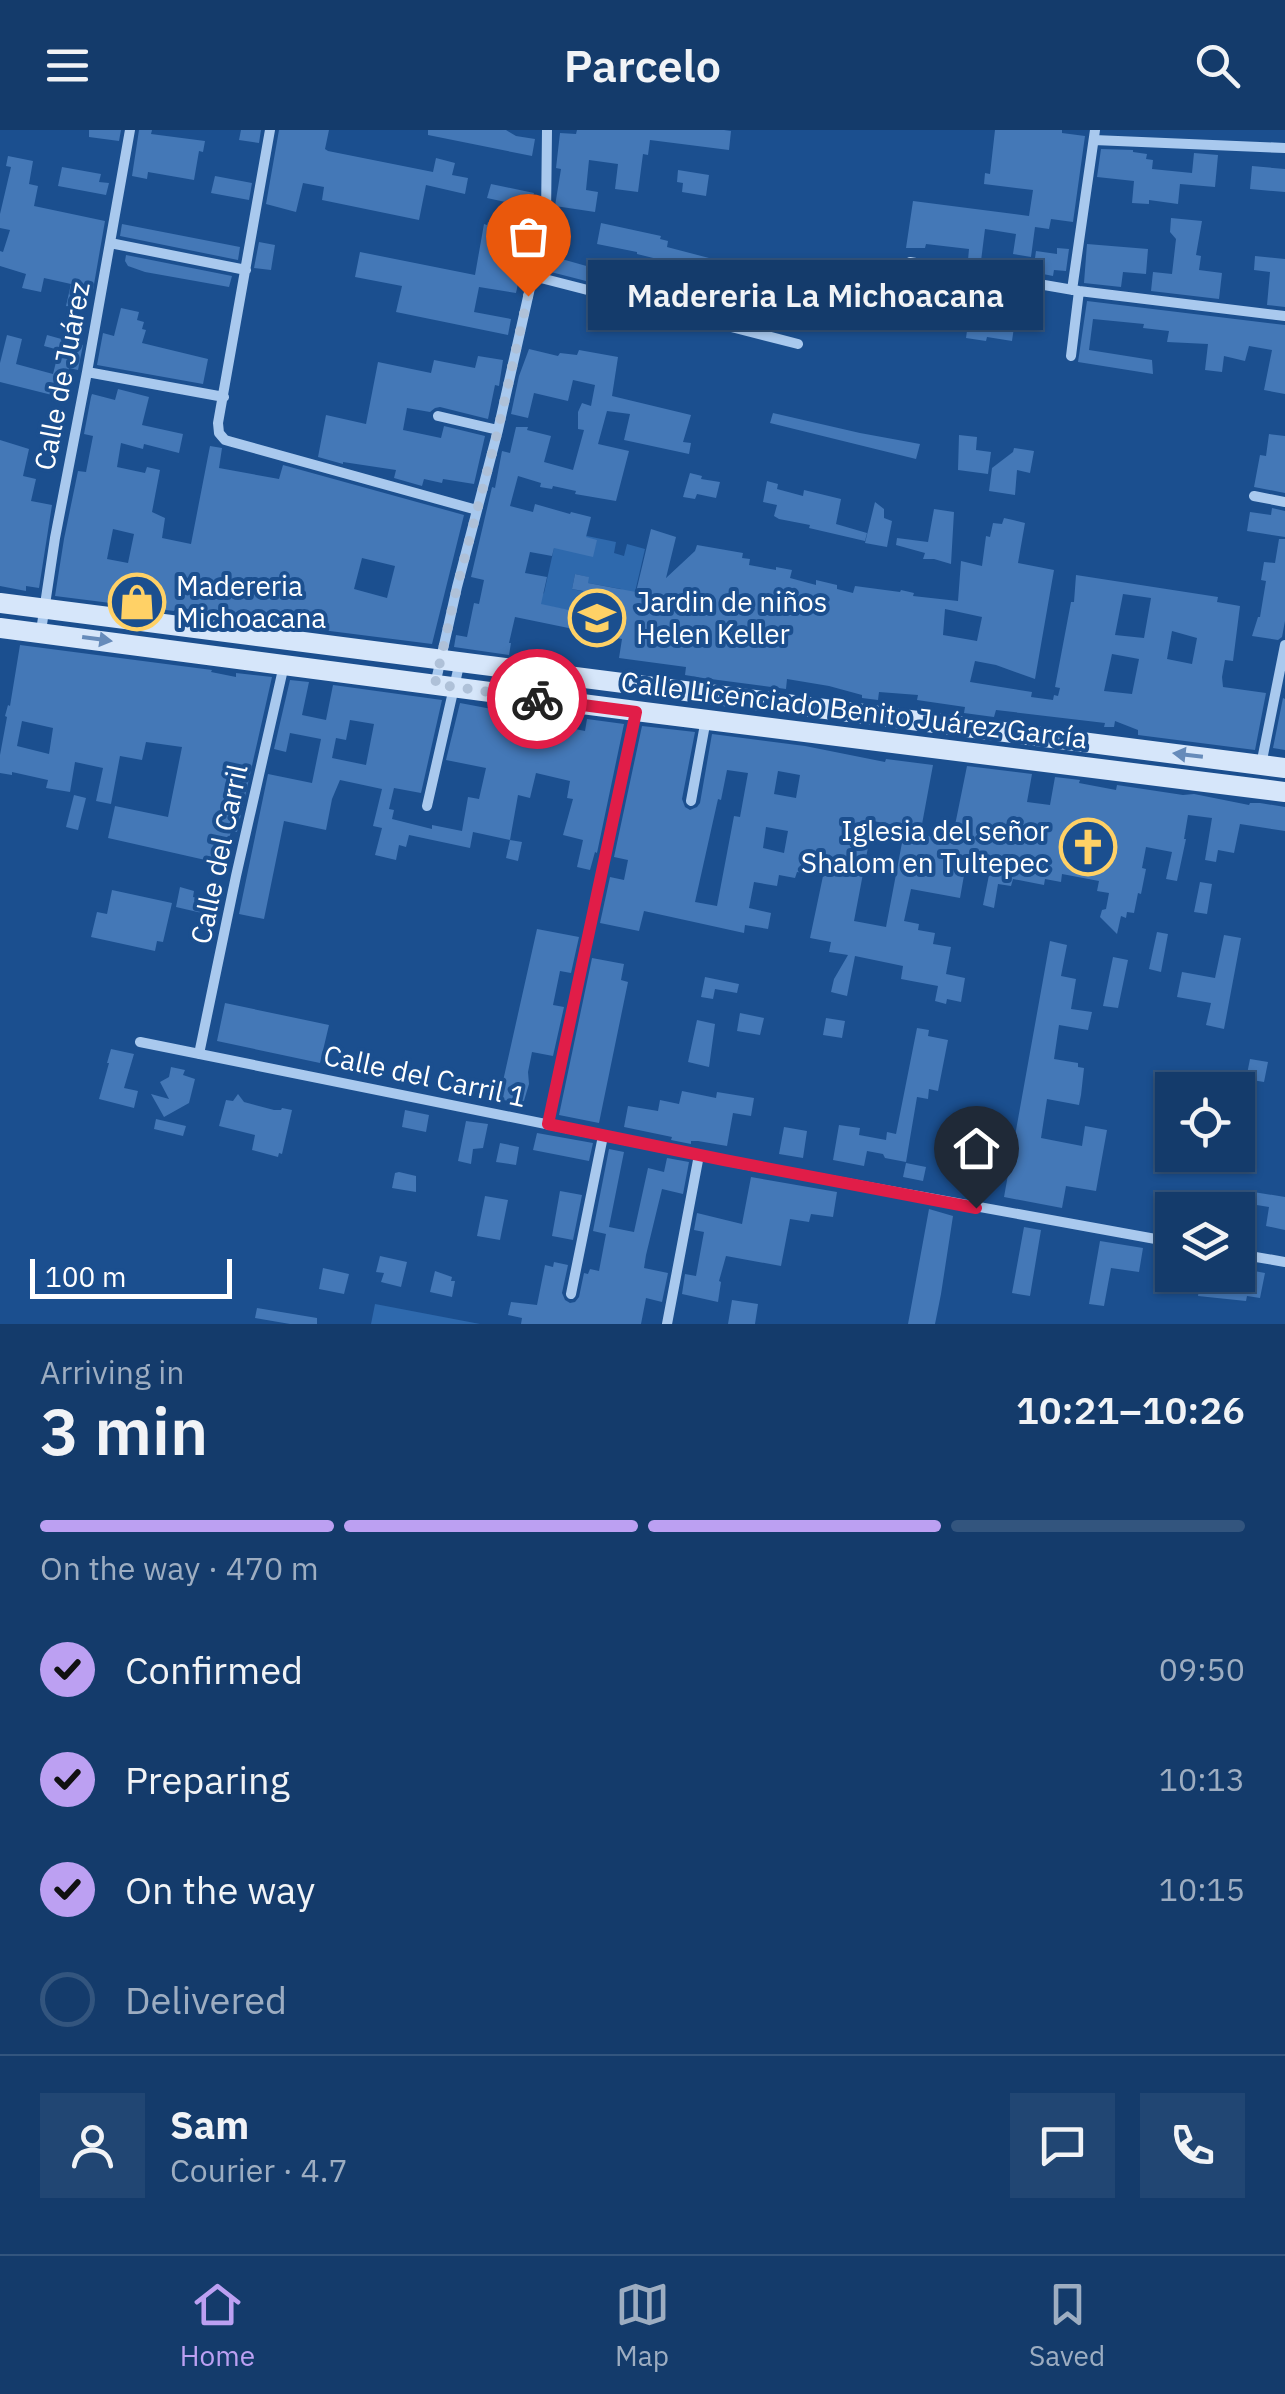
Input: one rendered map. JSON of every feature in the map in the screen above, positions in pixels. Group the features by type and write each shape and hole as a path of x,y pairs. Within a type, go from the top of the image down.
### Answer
{"street":[{"name":"Calle de Juárez","path":"41,632 130,130"},
{"path":"270,130 218,433 225,440 478,510"},
{"path":"427,806 444,686 478,510 546,217 547,130"},
{"path":"1072,356 1075,290 1094,135 1285,148"},
{"path":"110,244 246,270"},
{"path":"910,262 1075,290 1285,316"},
{"path":"533,276 798,344"},
{"path":"88,372 224,396"},
{"path":"438,416 498,430"},
{"path":"1254,496 1285,502"},
{"name":"Calle Licenciado Benito Juárez García","path":"0,603 1285,768"},
{"name":"Calle Licenciado Benito Juárez García","path":"0,628 1285,792"},
{"path":"1261,764 1285,645"},
{"path":"444,686 450,660"},
{"name":"Calle del Carril","path":"199,1054 284,664"},
{"path":"548,1124 636,712"},
{"path":"691,801 706,719"},
{"path":"1005,756 1008,733"},
{"name":"Calle del Carril 1","path":"140,1042 699,1155 1155,1239"},
{"path":"571,1294 602,1136"},
{"path":"666,1324 699,1155"},
{"path":"1255,1257 1285,1262"}],"shaded area":[{"path":"558,530 616,542 614,553 624,556 627,544 645,549 632,605 621,589 588,583 588,577 575,574 572,589 586,592 579,612 531,603 544,593"},
{"path":"375,1304 480,1324 371,1324"}],"building":[{"path":"89,130 121,130 119,141 89,137"},
{"path":"139,130 205,141 203,152 199,151 194,180 148,172 147,179 132,176"},
{"path":"241,130 261,130 259,143 239,140"},
{"path":"279,130 329,130 325,149 328,151 433,172 436,158 455,163 452,175 468,178 465,194 426,185 419,220 322,200 324,187 303,183 296,212 266,204"},
{"path":"428,130 506,130 535,139 532,156 428,135"},
{"path":"577,130 731,131 729,150 650,140 648,155 643,154 638,192 615,189 618,164 589,160 586,190 598,192 595,212 555,206 561,169 556,168 560,133 576,134"},
{"path":"995,130 1062,130 1085,136 1073,222 1051,219 1049,229 1035,227 1031,257 1013,254 1016,234 985,229 981,261 968,260 969,249 926,244 925,248 906,248 913,201 1029,216 1033,190 984,184 985,173 990,174"},
{"path":"1101,149 1133,150 1153,160 1152,169 1192,173 1194,153 1218,155 1215,187 1180,184 1178,204 1149,200 1149,204 1132,203 1134,181 1097,177"},
{"path":"8,156 33,161 29,184 38,186 34,206 105,221 93,290 89,289 84,310 66,306 71,284 44,278 41,292 22,288 26,274 0,266 0,251 3,252 10,230 0,228 11,167 6,166"},
{"path":"1252,166 1285,169 1285,192 1250,189"},
{"path":"62,167 101,174 99,182 109,183 106,195 58,186"},
{"path":"678,170 709,175 706,196 682,192 683,183 677,182"},
{"path":"215,176 252,183 249,200 211,193"},
{"path":"491,184 534,193 516,293 479,287 474,312 511,319 508,335 396,312 402,286 355,277 360,252 475,275 484,224 514,228 519,205 487,198"},
{"path":"1171,218 1202,221 1196,255 1201,256 1199,270 1222,273 1219,299 1151,291 1153,272 1172,274 1176,239 1170,232"},
{"path":"601,223 661,236 660,239 668,241 667,247 709,258 706,271 597,244"},
{"path":"122,224 240,247 238,260 120,236"},
{"path":"259,242 275,245 271,270 254,268"},
{"path":"1087,244 1148,249 1146,274 1123,272 1121,287 1084,283"},
{"path":"1057,248 1069,249 1066,271 1054,270 1053,276 1033,272 1036,251 1057,254"},
{"path":"126,255 232,276 229,287 145,272 128,266"},
{"path":"551,256 629,278 625,291 547,271"},
{"path":"1255,256 1285,259 1285,307 1267,305 1270,272 1254,270"},
{"path":"973,288 994,291 991,309 1016,313 1012,341 966,338"},
{"path":"1087,301 1285,325 1285,394 1264,390 1272,350 1249,346 1245,361 1224,356 1222,372 1205,370 1208,344 1167,342 1169,331 1143,328 1144,324 1093,319 1089,350 1152,360 1153,374 1078,362"},
{"path":"121,308 139,312 137,320 144,322 142,329 146,330 142,343 208,359 203,384 97,365 103,333 114,336"},
{"path":"7,335 22,339 16,364 53,374 59,350 44,346 47,335 83,345 78,370 69,368 64,398 0,382"},
{"path":"529,349 558,356 577,355 579,350 618,357 612,396 691,415 683,442 691,443 689,454 624,440 630,414 607,411 598,444 629,451 616,501 553,486 540,487 541,483 518,476 510,506 533,512 535,504 591,517 586,537 597,540 593,557 554,548 552,556 530,552 525,573 547,577 541,604 579,612 583,591 572,589 575,574 589,577 588,583 636,592 651,529 676,537 666,578 697,545 743,553 742,558 750,559 749,565 792,570 790,578 816,585 816,580 837,585 837,589 853,593 855,586 958,601 961,561 982,566 986,536 990,537 993,523 1002,524 1004,518 1025,523 1018,563 1054,570 1035,679 975,661 970,682 1032,692 1031,697 1053,700 1054,695 1058,696 1060,688 1055,687 1074,602 1076,575 1218,597 1217,602 1240,606 1233,661 1225,660 1223,687 1266,693 1255,750 1138,735 1138,730 1115,721 1114,727 1104,727 1105,723 996,710 994,717 964,713 965,707 917,700 918,695 879,692 878,700 787,679 786,689 685,675 686,667 619,658 622,639 515,617 509,655 454,647 456,635 467,637 474,603 479,604 484,580 471,577 502,451 510,453 516,427 528,427 527,430 551,436 544,462 573,470 584,430 578,429 578,412 582,403 591,406 595,385 573,380 568,401 534,393 528,418 511,414","holes":["1123,594 1151,598 1144,638 1115,635","945,609 982,617 977,641 943,635","1172,631 1197,638 1192,664 1167,659","1112,654 1139,659 1132,694 1104,691"]},
{"path":"478,356 503,360 488,419 440,407 430,412 407,408 403,430 441,438 444,426 485,436 474,484 424,479 422,486 394,478 396,470 318,457 326,415 366,424 378,362 431,373 434,360 475,368"},
{"path":"118,389 149,397 142,425 183,434 179,453 121,443 117,467 145,473 147,467 160,470 152,512 165,518 162,538 191,544 210,446 222,448 219,468 279,479 283,465 464,515 432,644 198,615 199,611 177,607 174,611 55,596 78,471 86,472 93,436 84,434 91,397 92,394 115,400","holes":["113,529 134,534 128,563 107,559","362,558 395,566 387,598 354,589"]},
{"path":"773,413 920,444 916,459 770,423"},
{"path":"1269,434 1285,436 1285,493 1254,487 1260,455 1266,456"},
{"path":"959,435 977,437 976,450 991,452 988,474 958,470"},
{"path":"0,440 29,449 23,476 36,479 31,501 52,505 39,588 26,586 26,591 0,586"},
{"path":"1014,448 1034,451 1030,473 1017,470 1015,495 989,491 992,468"},
{"path":"690,473 720,482 716,498 697,494 695,499 683,497"},
{"path":"767,481 778,484 777,489 803,496 804,490 841,499 836,524 867,533 865,541 774,516 777,505 763,502"},
{"path":"875,502 884,509 884,518 892,521 887,547 865,543"},
{"path":"1272,508 1285,511 1285,537 1247,531 1250,512 1271,515"},
{"path":"934,509 954,512 951,564 923,559 925,553 896,545 897,538 928,542"},
{"path":"1279,539 1285,539 1285,621 1278,640 1252,636 1260,617 1266,581 1261,580 1264,562 1275,563"},
{"path":"20,645 212,670 236,677 236,673 272,677 237,832 231,831 223,864 108,838 115,806 168,817 182,747 146,742 142,760 120,756 111,804 96,801 103,768 75,762 70,792 46,788 48,780 0,773 5,716","holes":["22,721 53,728 49,754 17,746"]},
{"path":"290,680 309,682 302,715 326,720 333,685 442,700 421,793 394,788 389,809 394,810 392,819 432,829 432,825 462,831 468,797 479,799 486,768 446,760 460,703 545,717 546,713 567,716 565,727 585,731 587,719 624,724 590,870 577,867 583,840 563,835 573,799 567,798 570,781 536,773 530,798 518,795 510,840 473,832 470,848 409,835 406,847 399,845 396,860 375,855 382,828 373,826 382,789 340,780 326,830 284,821 264,919 239,914 268,774 312,783 321,739 290,733 286,752 274,749","holes":["350,720 374,724 366,765 332,758 336,738 346,740"]},
{"path":"1285,699 1285,750 1273,748"},
{"path":"642,726 695,732 682,799 690,810 700,803 712,734 805,746 885,762 886,759 933,765 920,835 952,840 967,766 1032,774 1027,802 1050,805 1055,777 1116,790 1117,785 1285,807 1285,831 1240,824 1234,853 1218,850 1216,862 1205,860 1212,818 1188,815 1177,881 1166,879 1172,852 1146,847 1141,894 1138,893 1134,913 1127,912 1126,918 1121,916 1117,934 1100,917 1109,893 1097,891 1099,881 1062,874 1061,882 1045,879 1044,885 1013,879 1011,886 998,884 994,908 983,905 990,870 966,864 960,898 911,889 904,921 919,924 918,930 935,933 933,944 951,947 946,974 965,978 961,1002 947,999 946,1004 935,1001 938,986 901,979 903,966 855,956 847,996 831,992 848,955 829,952 831,942 810,938 823,876 797,872 795,878 779,875 777,886 754,882 749,908 771,913 768,929 745,925 744,933 644,911 639,931 600,923 610,877 624,880 628,860 614,857","holes":["727,770 748,773 740,817 734,816 717,906 695,902 718,799 721,800","778,771 800,775 796,798 774,794","873,821 905,827 886,927 854,921","766,827 788,831 784,853 763,848"]},
{"path":"74,795 86,798 78,830 66,827"},
{"path":"510,840 522,842 518,861 506,858"},
{"path":"1200,882 1212,884 1207,914 1194,912"},
{"path":"180,887 194,891 193,897 221,904 219,917 176,907"},
{"path":"112,890 172,903 163,942 157,941 155,951 91,937 97,912 107,914"},
{"path":"537,929 579,937 571,973 560,971 553,1005 564,1007 553,1056 532,1052 523,1104 499,1099"},
{"path":"1157,932 1168,934 1161,972 1149,969"},
{"path":"1224,935 1241,938 1224,1029 1206,1025 1211,1003 1177,997 1182,972 1215,978"},
{"path":"1050,941 1067,945 1061,976 1076,979 1071,1009 1092,1012 1088,1030 1059,1025 1054,1059 1078,1063 1078,1067 1084,1068 1081,1095 1079,1105 1047,1099 1041,1138 1082,1146 1085,1126 1107,1130 1096,1191 1066,1186 1062,1208 1004,1197"},
{"path":"1113,957 1128,960 1118,1008 1103,1006"},
{"path":"592,958 624,964 621,980 628,982 599,1123 559,1115"},
{"path":"705,977 739,984 737,993 715,989 713,999 701,997"},
{"path":"225,1003 329,1025 320,1063 217,1041"},
{"path":"740,1013 764,1018 760,1035 737,1031"},
{"path":"826,1018 845,1021 842,1038 823,1035"},
{"path":"697,1020 715,1024 709,1067 688,1062"},
{"path":"917,1028 929,1030 928,1036 948,1040 938,1091 929,1089 928,1099 917,1097 906,1162 867,1151 864,1166 833,1160 839,1125 860,1128 859,1135 886,1140 887,1132 896,1134"},
{"path":"111,1049 134,1054 124,1088 138,1091 134,1108 99,1099"},
{"path":"1250,1059 1268,1062 1264,1082 1255,1080 1255,1072 1247,1072"},
{"path":"171,1067 185,1070 183,1075 195,1079 189,1103 164,1117 151,1094 169,1099 160,1082 169,1077"},
{"path":"682,1091 716,1098 717,1092 754,1098 751,1116 733,1113 727,1146 698,1141 691,1144 624,1127 628,1106 658,1111 660,1100 679,1104"},
{"path":"238,1094 244,1102 292,1110 278,1157 252,1150 255,1135 219,1126 226,1100 233,1101"},
{"path":"405,1110 429,1115 426,1132 402,1127"},
{"path":"156,1119 186,1126 183,1136 154,1129"},
{"path":"466,1121 488,1124 483,1148 473,1149 471,1164 458,1161"},
{"path":"784,1127 807,1131 803,1158 779,1154"},
{"path":"537,1133 593,1143 589,1161 533,1150"},
{"path":"500,1143 519,1147 516,1165 496,1162"},
{"path":"609,1149 624,1152 609,1227 634,1232 648,1168 664,1172 667,1158 689,1162 683,1194 662,1189 646,1255 644,1268 668,1273 662,1302 646,1298 641,1324 521,1324 522,1318 508,1315 511,1302 537,1305 545,1265 568,1265 562,1293 570,1303 579,1297 584,1273 588,1274 590,1269 599,1271 606,1234 593,1231"},
{"path":"962,1162 982,1165 978,1191 958,1188"},
{"path":"906,1163 926,1167 923,1181 903,1177"},
{"path":"395,1173 416,1176 416,1192 392,1188"},
{"path":"751,1177 837,1192 833,1217 811,1214 809,1222 790,1219 781,1266 726,1256 718,1302 682,1294 685,1274 696,1276 704,1232 694,1230 697,1213 742,1224"},
{"path":"560,1191 582,1195 573,1240 552,1236"},
{"path":"1255,1192 1285,1197 1285,1230 1266,1226 1269,1207 1255,1205"},
{"path":"485,1196 508,1200 500,1240 477,1236"},
{"path":"929,1209 953,1216 941,1294 935,1324 908,1324"},
{"path":"1024,1227 1041,1230 1030,1296 1012,1293"},
{"path":"1100,1241 1143,1248 1139,1272 1111,1268 1104,1306 1089,1304"},
{"path":"380,1256 407,1262 401,1287 381,1282 384,1273 376,1272"},
{"path":"323,1268 349,1274 344,1294 319,1289"},
{"path":"435,1271 455,1281 452,1297 430,1292"},
{"path":"1255,1271 1265,1273 1260,1298 1247,1296 1246,1301 1198,1296 1199,1292 1255,1292"},
{"path":"732,1300 758,1304 755,1324 728,1324"},
{"path":"257,1308 317,1318 317,1324 255,1318"}],"way so far":[{"path":"528,296 435,684 537,699"}],"place":[{"name":"Madereria La Michoacana","path":"528,296"},
{"name":"Madereria Michoacana","path":"137,602"},
{"name":"Jardin de niños Helen Keller","path":"597,618"},
{"name":"Iglesia del señor Shalom en Tultepec","path":"1088,847"}],"route":[{"path":"537,699 636,712 548,1124 976,1208"}]}
